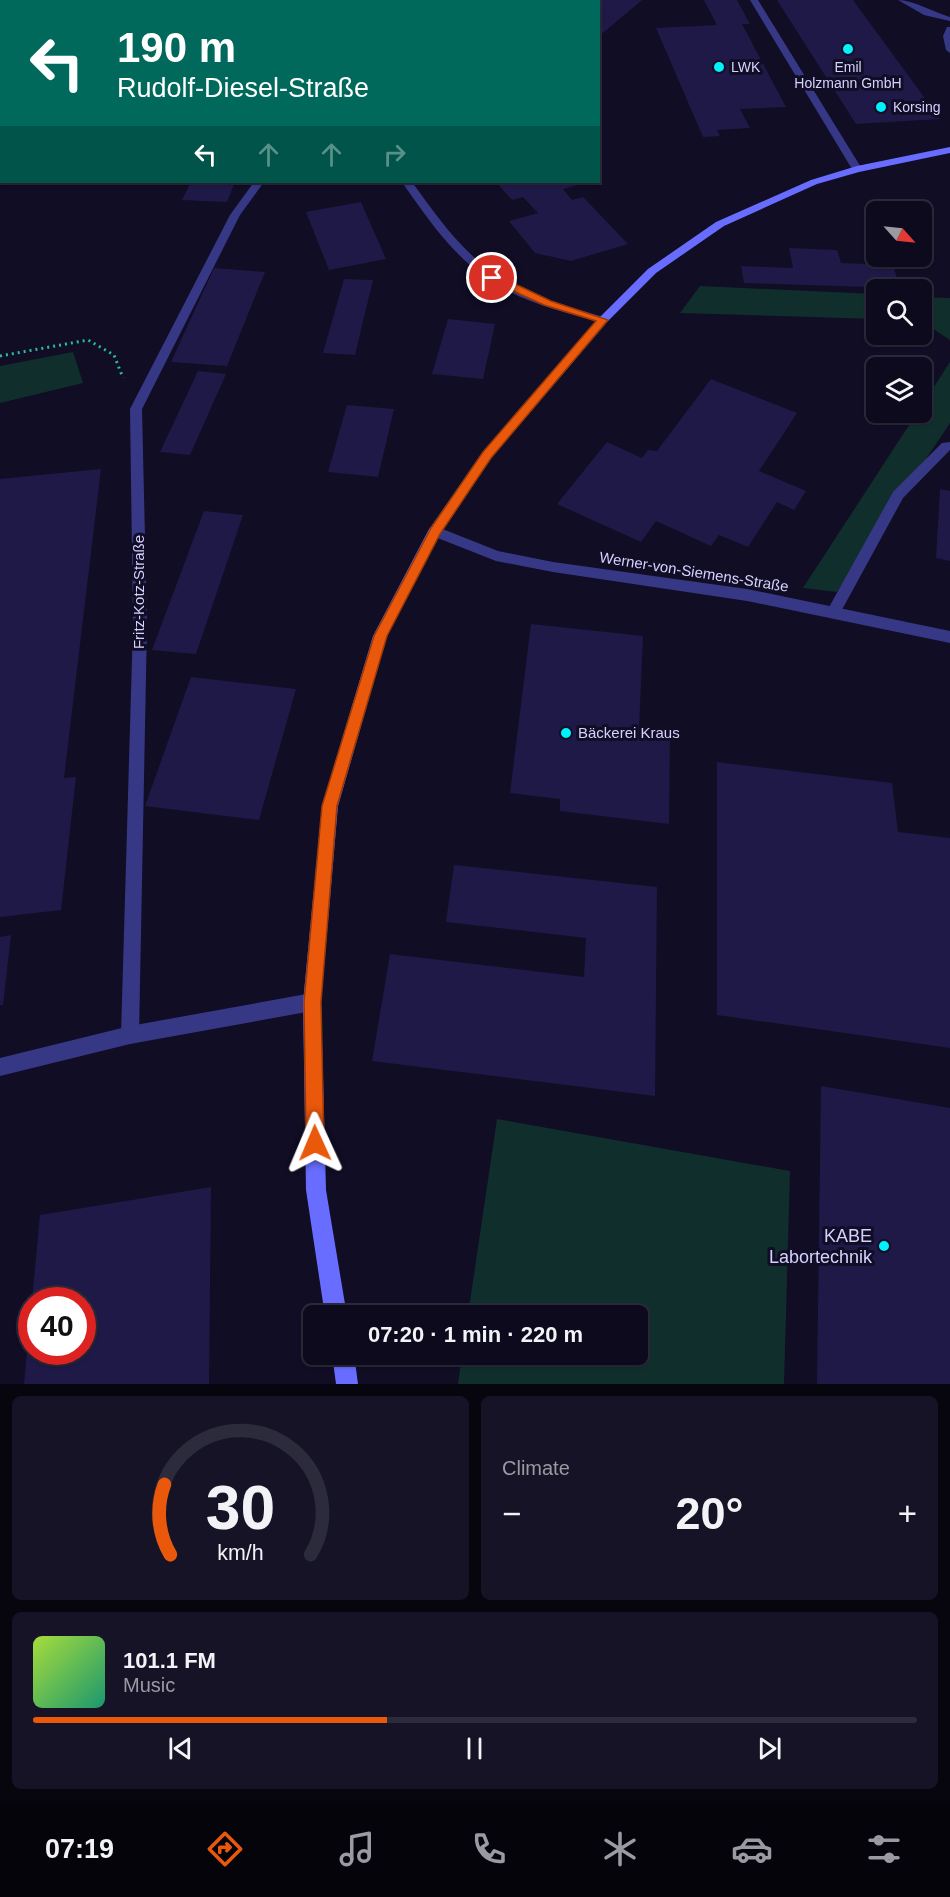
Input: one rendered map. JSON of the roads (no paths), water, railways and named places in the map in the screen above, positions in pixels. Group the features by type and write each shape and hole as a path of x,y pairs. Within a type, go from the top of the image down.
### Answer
{"street":[{"path":"754,0 857,169"},
{"path":"903,0 927,13 950,20"},
{"path":"950,29 946,36 950,50"},
{"path":"334,1305 316,1190 312,1002 330,806 380,636 435,531 487,455 603,320 652,271 720,224 814,182 857,169 950,150"},
{"name":"Fritz-Kotz-Straße","path":"130,1035 140,624 136,409 235,215 258,183"},
{"path":"408,183 444,234 492,278 548,303 603,320"},
{"path":"833,613 898,495 946,446 950,446"},
{"name":"Werner-von-Siemens-Straße","path":"435,531 508,558 554,567 747,595 950,637"},
{"path":"0,1067 130,1035 312,1002"},
{"path":"344,1365 347,1384"}],"place":[{"name":"Emil Holzmann GmbH","path":"848,49"},
{"name":"LWK","path":"719,67"},
{"name":"Korsing","path":"881,107"},
{"name":"Bäckerei Kraus","path":"566,733"},
{"name":"KABE Labortechnik","path":"884,1246"}]}
